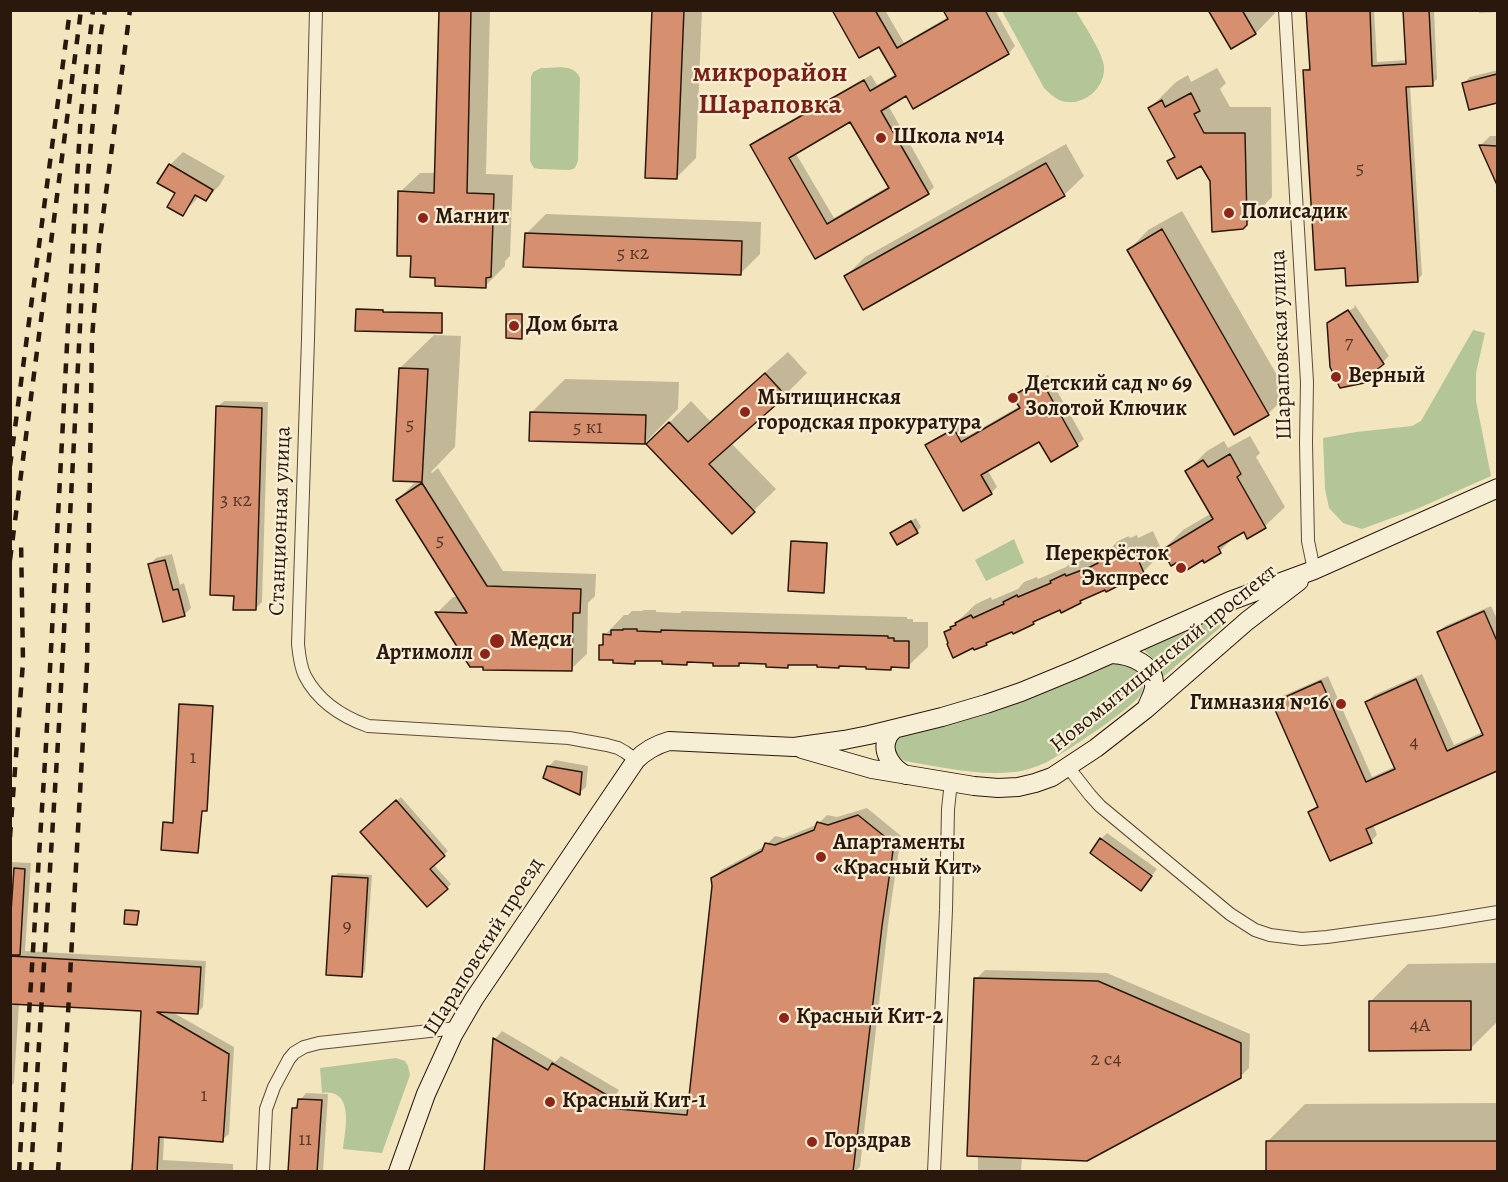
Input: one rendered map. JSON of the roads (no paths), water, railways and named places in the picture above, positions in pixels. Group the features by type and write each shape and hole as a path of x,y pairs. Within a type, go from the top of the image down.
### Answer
{"main road":[{"name":"Новомытищинский проспект","path":"636,760 649,749 669,741 794,747 844,740 942,717 1021,692 1230,601 1314,570 1497,488"},
{"name":"Новомытищинский проспект","path":"794,747 907,776 986,787 1018,787 1035,783 1052,777 1096,748 1146,709 1247,621 1314,570"},
{"path":"1112,654 1122,654 1138,660 1152,676 1154,688 1146,709"},
{"path":"894,729 887,738 885,747 887,757 899,772 907,776"},
{"name":"Шараповский проезд","path":"398,1172 426,1094 457,1028 486,981 636,760"}],"street":[{"name":"Станционная улица","path":"316,10 298,644 299,658 305,677 317,693 335,709 351,720 368,726 568,738 618,748 636,760"},
{"name":"Шараповская улица","path":"1285,10 1307,382 1308,541 1314,570"},
{"path":"1068,767 1100,806 1222,908 1255,930 1270,935 1302,939 1327,938 1497,912"},
{"path":"934,1172 946,910 948,809 951,782"},
{"path":"263,1172 267,1109 273,1087 288,1059 299,1049 319,1043 457,1028"}],"railway":[{"path":"10,466 70,10"},
{"path":"10,560 81,10"},
{"path":"19,1172 46,745 81,113 93,10"},
{"path":"31,1172 59,725 88,175 105,10"},
{"path":"58,1172 87,664 92,339 99,246 130,10"},
{"path":"10,837 23,662 21,538"}],"place":[{"name":"Школа №14","path":"881,138"},
{"name":"Полисадик","path":"1229,213"},
{"name":"Магнит","path":"423,218"},
{"name":"Дом быта","path":"514,326"},
{"name":"Верный","path":"1336,377"},
{"name":"Детский сад № 69 Золотой Ключик","path":"1013,398"},
{"name":"Мытищинская городская прокуратура","path":"745,412"},
{"name":"Перекрёсток Экспресс","path":"1181,568"},
{"name":"Медси","path":"497,641"},
{"name":"Артимолл","path":"485,654"},
{"name":"Гимназия №16","path":"1341,704"},
{"name":"Апартаменты «Красный Кит»","path":"821,857"},
{"name":"Красный Кит-2","path":"784,1018"},
{"name":"Красный Кит-1","path":"550,1102"},
{"name":"Горздрав","path":"812,1142"}],"district":[{"name":"микрорайон Шараповка","path":"770,90"}]}
